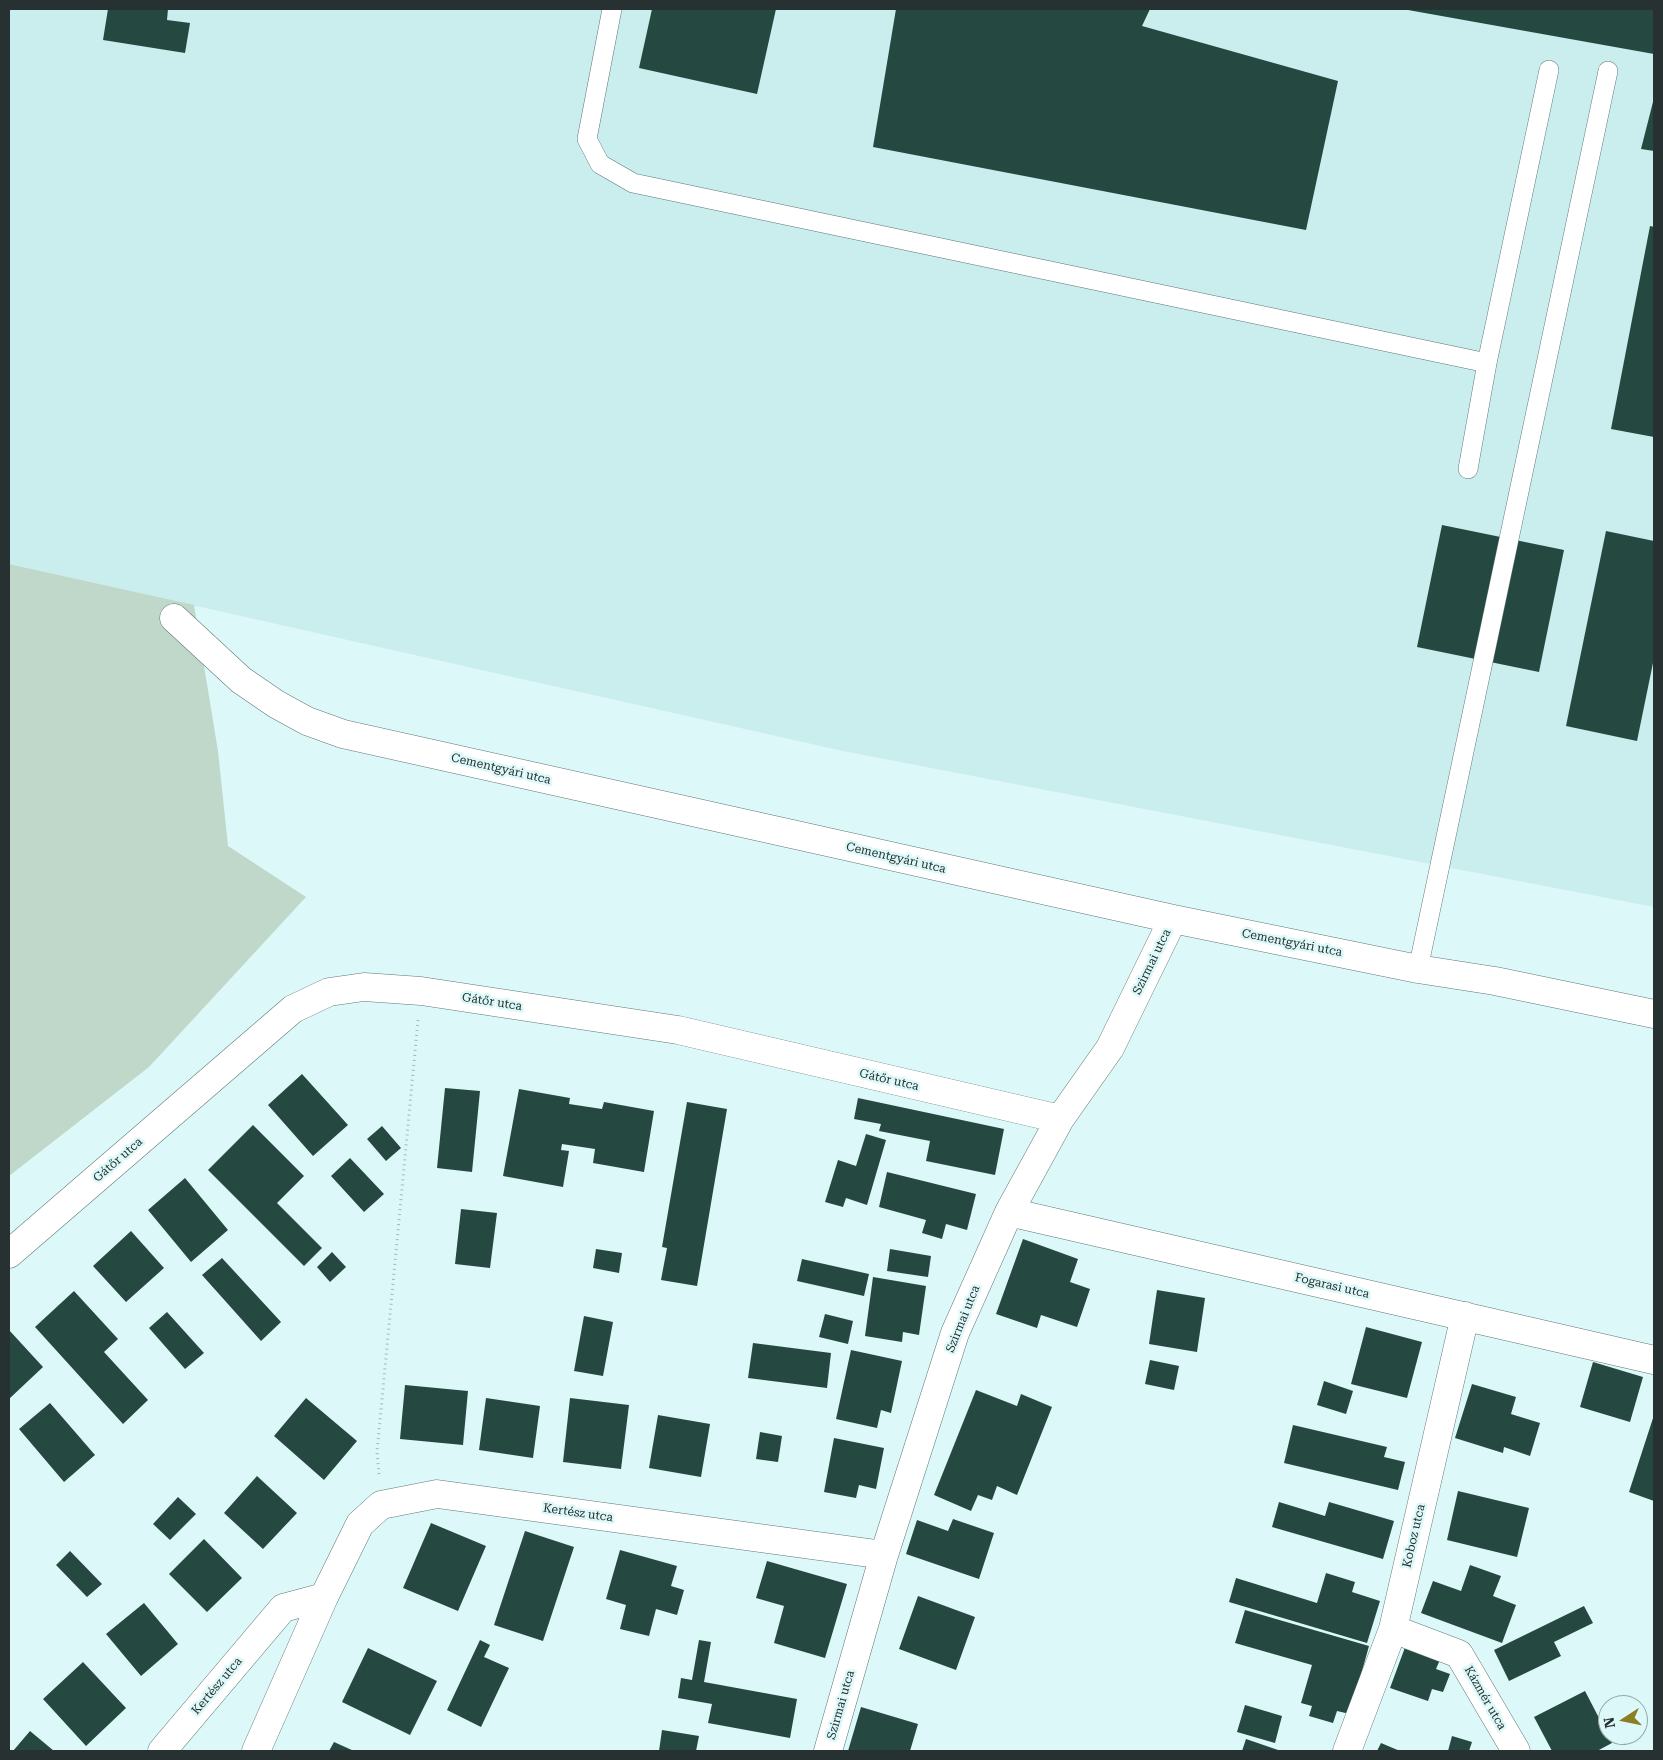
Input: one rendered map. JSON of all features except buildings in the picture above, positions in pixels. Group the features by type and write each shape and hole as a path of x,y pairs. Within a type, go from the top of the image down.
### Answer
{"street":[{"name":"Cementgyári utca","path":"174,618 248,685 276,704 307,721 343,734 1173,919 1418,969 1495,982 1654,1014"},
{"name":"Szirmai utca","path":"828,1751 884,1555 955,1333 1010,1212 1060,1119 1110,1048 1173,919"},
{"name":"Gátőr utca","path":"9,1254 293,1009 329,992 364,988 421,991 678,1030 1060,1119"},
{"name":"Fogarasi utca","path":"1010,1212 1654,1360"},
{"name":"Koboz utca","path":"1347,1751 1393,1628 1465,1316"},
{"name":"Kertész utca","path":"381,1505 438,1494 884,1555"},
{"path":"256,1751 324,1596 360,1524 381,1505"},
{"name":"Kertész utca","path":"162,1751 283,1608 324,1596"},
{"name":"Kázmér utca","path":"1393,1628 1459,1654 1516,1751"}],"lane":[{"path":"612,9 587,139 600,164 633,183 1487,363"},
{"path":"1468,469 1487,363 1550,70"},
{"path":"1418,969 1608,71"}],"path":[{"path":"381,1505 377,1452 421,991"}],"shaded area":[{"path":"9,9 1654,9 1654,907 843,751 9,564"}],"green space":[{"path":"9,564 194,605 218,751 228,846 306,897 149,1067 9,1176"}]}
